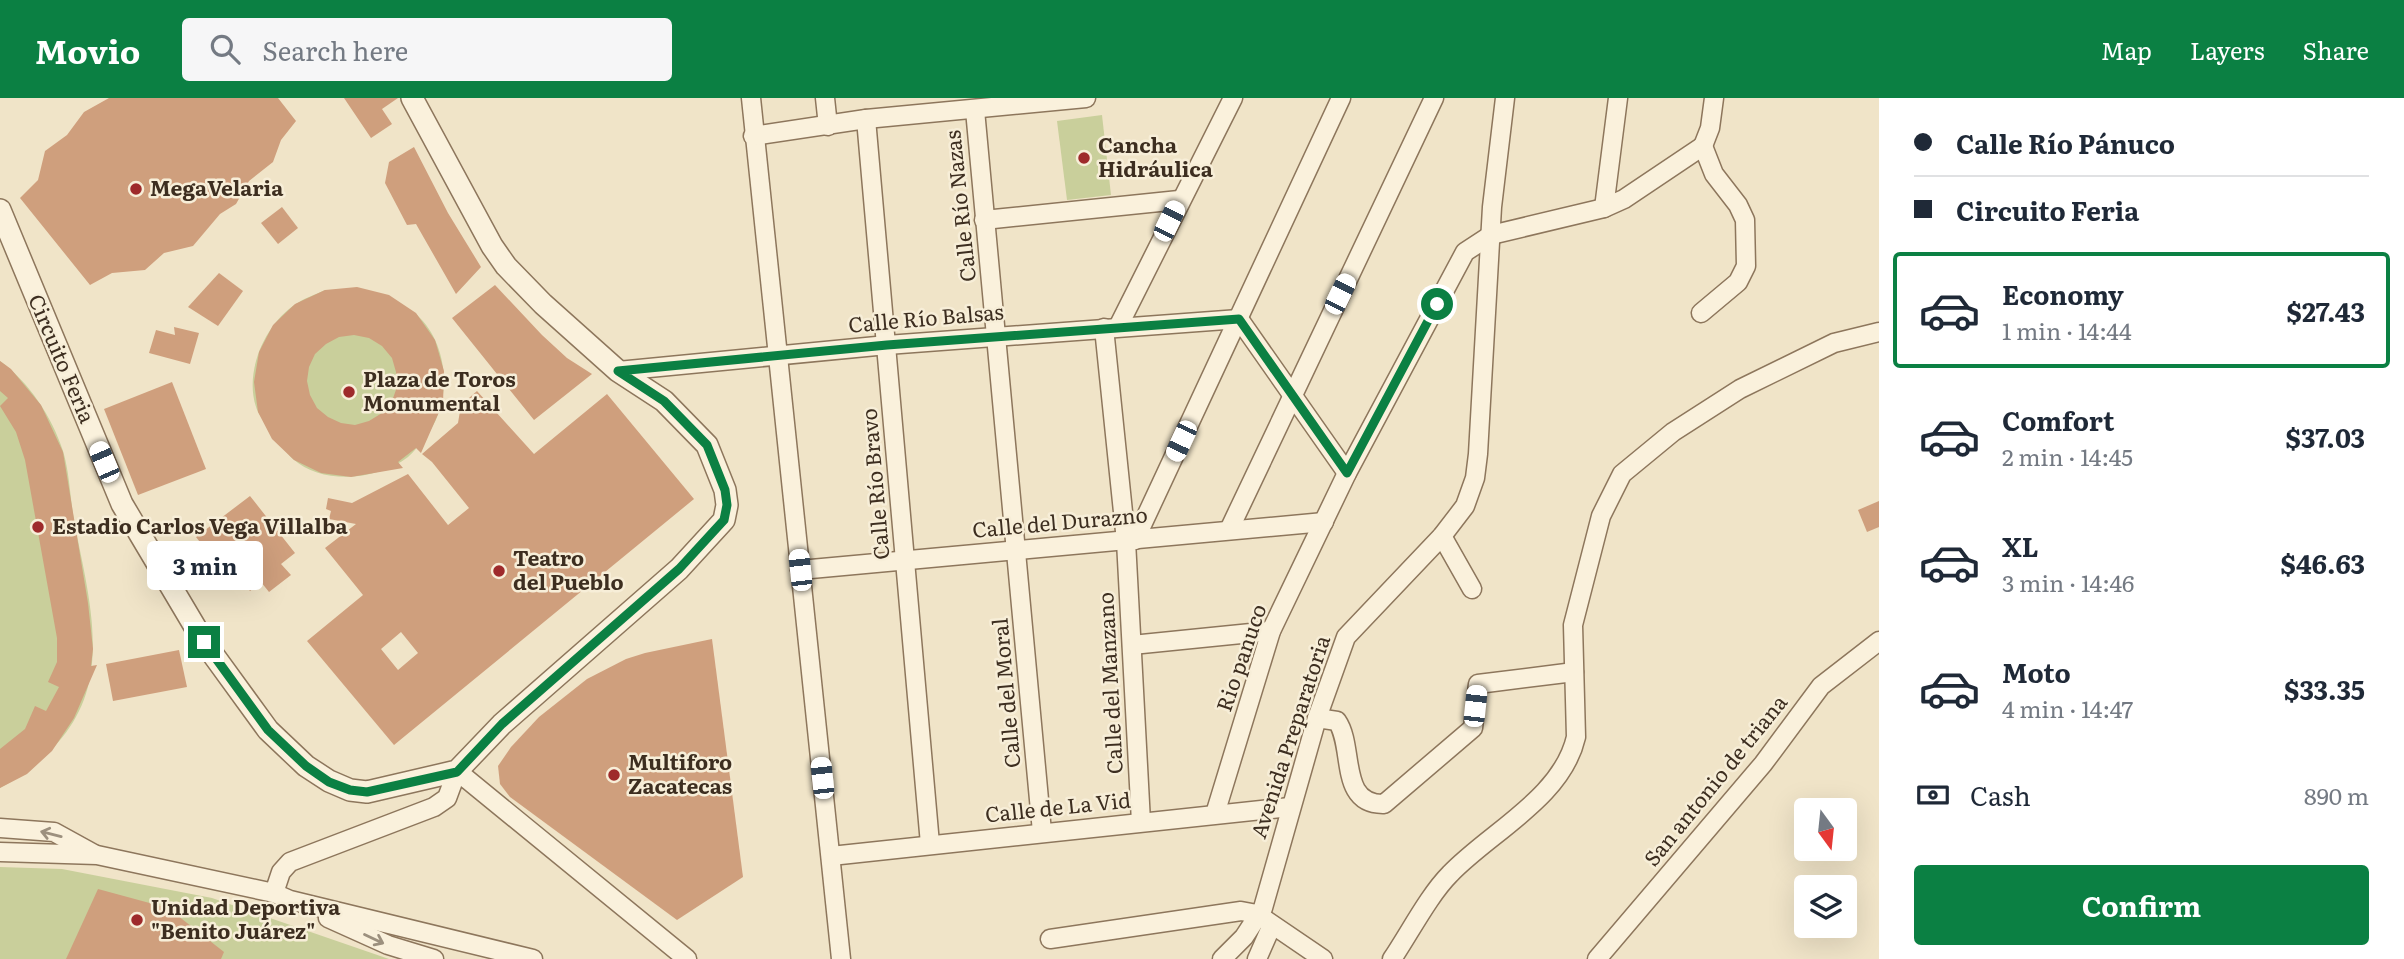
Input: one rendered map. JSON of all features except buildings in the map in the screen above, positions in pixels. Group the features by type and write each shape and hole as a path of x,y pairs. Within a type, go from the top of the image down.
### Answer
{"street":[{"path":"282,897 281,872 290,862 434,807 447,798 457,772 502,724 679,569 724,520 727,505 725,490 707,445 664,401 618,371 543,304 506,266 492,246 412,98"},
{"path":"751,98 841,959"},
{"path":"825,98 828,126"},
{"path":"753,136 866,119 1086,98"},
{"path":"1111,327 1233,98"},
{"path":"1130,540 1239,319 1341,98"},
{"path":"1229,530 1434,98"},
{"name":"Avenida Preparatoria","path":"1222,959 1244,937 1263,908 1290,807 1346,637 1442,536 1465,506 1475,478 1491,235 1505,98"},
{"path":"1604,208 1618,98"},
{"path":"1491,235 1604,208 1624,200 1703,146 1710,128 1714,98"},
{"name":"Calle Río Nazas","path":"975,110 1016,549"},
{"name":"Calle Río Bravo","path":"866,119 930,844"},
{"path":"1701,313 1738,282 1746,266 1745,220 1738,205 1714,174 1703,146"},
{"path":"985,220 1179,200"},
{"name":"Circuito Feria","path":"0,210 122,505 204,642 268,730 306,766 329,782 350,790 384,790 457,772"},
{"name":"Rio panuco","path":"1215,814 1271,631 1347,473 1465,252 1491,235"},
{"path":"1239,319 1347,473"},
{"name":"Calle Río Balsas","path":"618,371 998,335 1239,319"},
{"name":"Calle del Manzano","path":"1111,327 1130,540 1140,822"},
{"path":"1392,959 1449,875 1525,811 1566,765 1576,737 1573,625 1576,604 1601,516 1622,474 1673,432 1740,389 1834,343 1879,332"},
{"name":"Calle del Durazno","path":"800,570 1324,522"},
{"path":"1442,536 1472,589"},
{"name":"Calle del Moral","path":"1016,549 1042,832"},
{"path":"1132,645 1271,631"},
{"name":"San antonio de triana","path":"1597,959 1763,764 1821,685 1879,641"},
{"path":"1318,718 1337,721 1345,732 1352,785 1359,795 1374,804 1384,804 1473,728 1478,684 1574,672"},
{"path":"457,772 687,959"},
{"name":"Calle de La Vid","path":"831,856 1290,807"},
{"path":"0,828 54,832 97,855"},
{"path":"0,852 97,855 282,897 495,955 533,959"},
{"path":"282,897 388,945 433,959"},
{"path":"1050,939 1241,911 1257,914 1323,959"},
{"path":"1257,959 1272,925"}],"green space":[{"name":"Cancha Hidráulica","path":"1102,115 1111,195 1067,200 1057,121"},
{"name":"Plaza de Toros Monumental","path":"325,290 417,315 428,328 442,360 443,395 432,427 412,454 382,471 350,477 319,473 305,468 290,456 258,412 253,383 259,352 266,337 285,313 299,302"},
{"name":"Estadio Carlos Vega Villalba","path":"0,361 21,379 38,401 53,426 63,451 89,598 93,641 89,682 77,716 44,757 0,788"},
{"name":"Unidad Deportiva \"Benito Juárez\"","path":"0,867 62,869 212,898 389,959 0,959"}],"place":[{"name":"Cancha Hidráulica","path":"1084,158"},
{"name":"MegaVelaria","path":"136,189"},
{"name":"Plaza de Toros Monumental","path":"349,392"},
{"name":"Estadio Carlos Vega Villalba","path":"38,527"},
{"name":"Teatro del Pueblo","path":"499,571"},
{"name":"Multiforo Zacatecas","path":"614,775"},
{"name":"Unidad Deportiva \"Benito Juárez\"","path":"137,920"}],"route":[{"path":"204,642 268,730 306,766 329,782 350,790 367,792 457,772 502,724 679,569 724,520 727,505 725,490 707,445 664,401 618,371 662,369 998,335 1239,319 1347,473 1437,304"}]}
